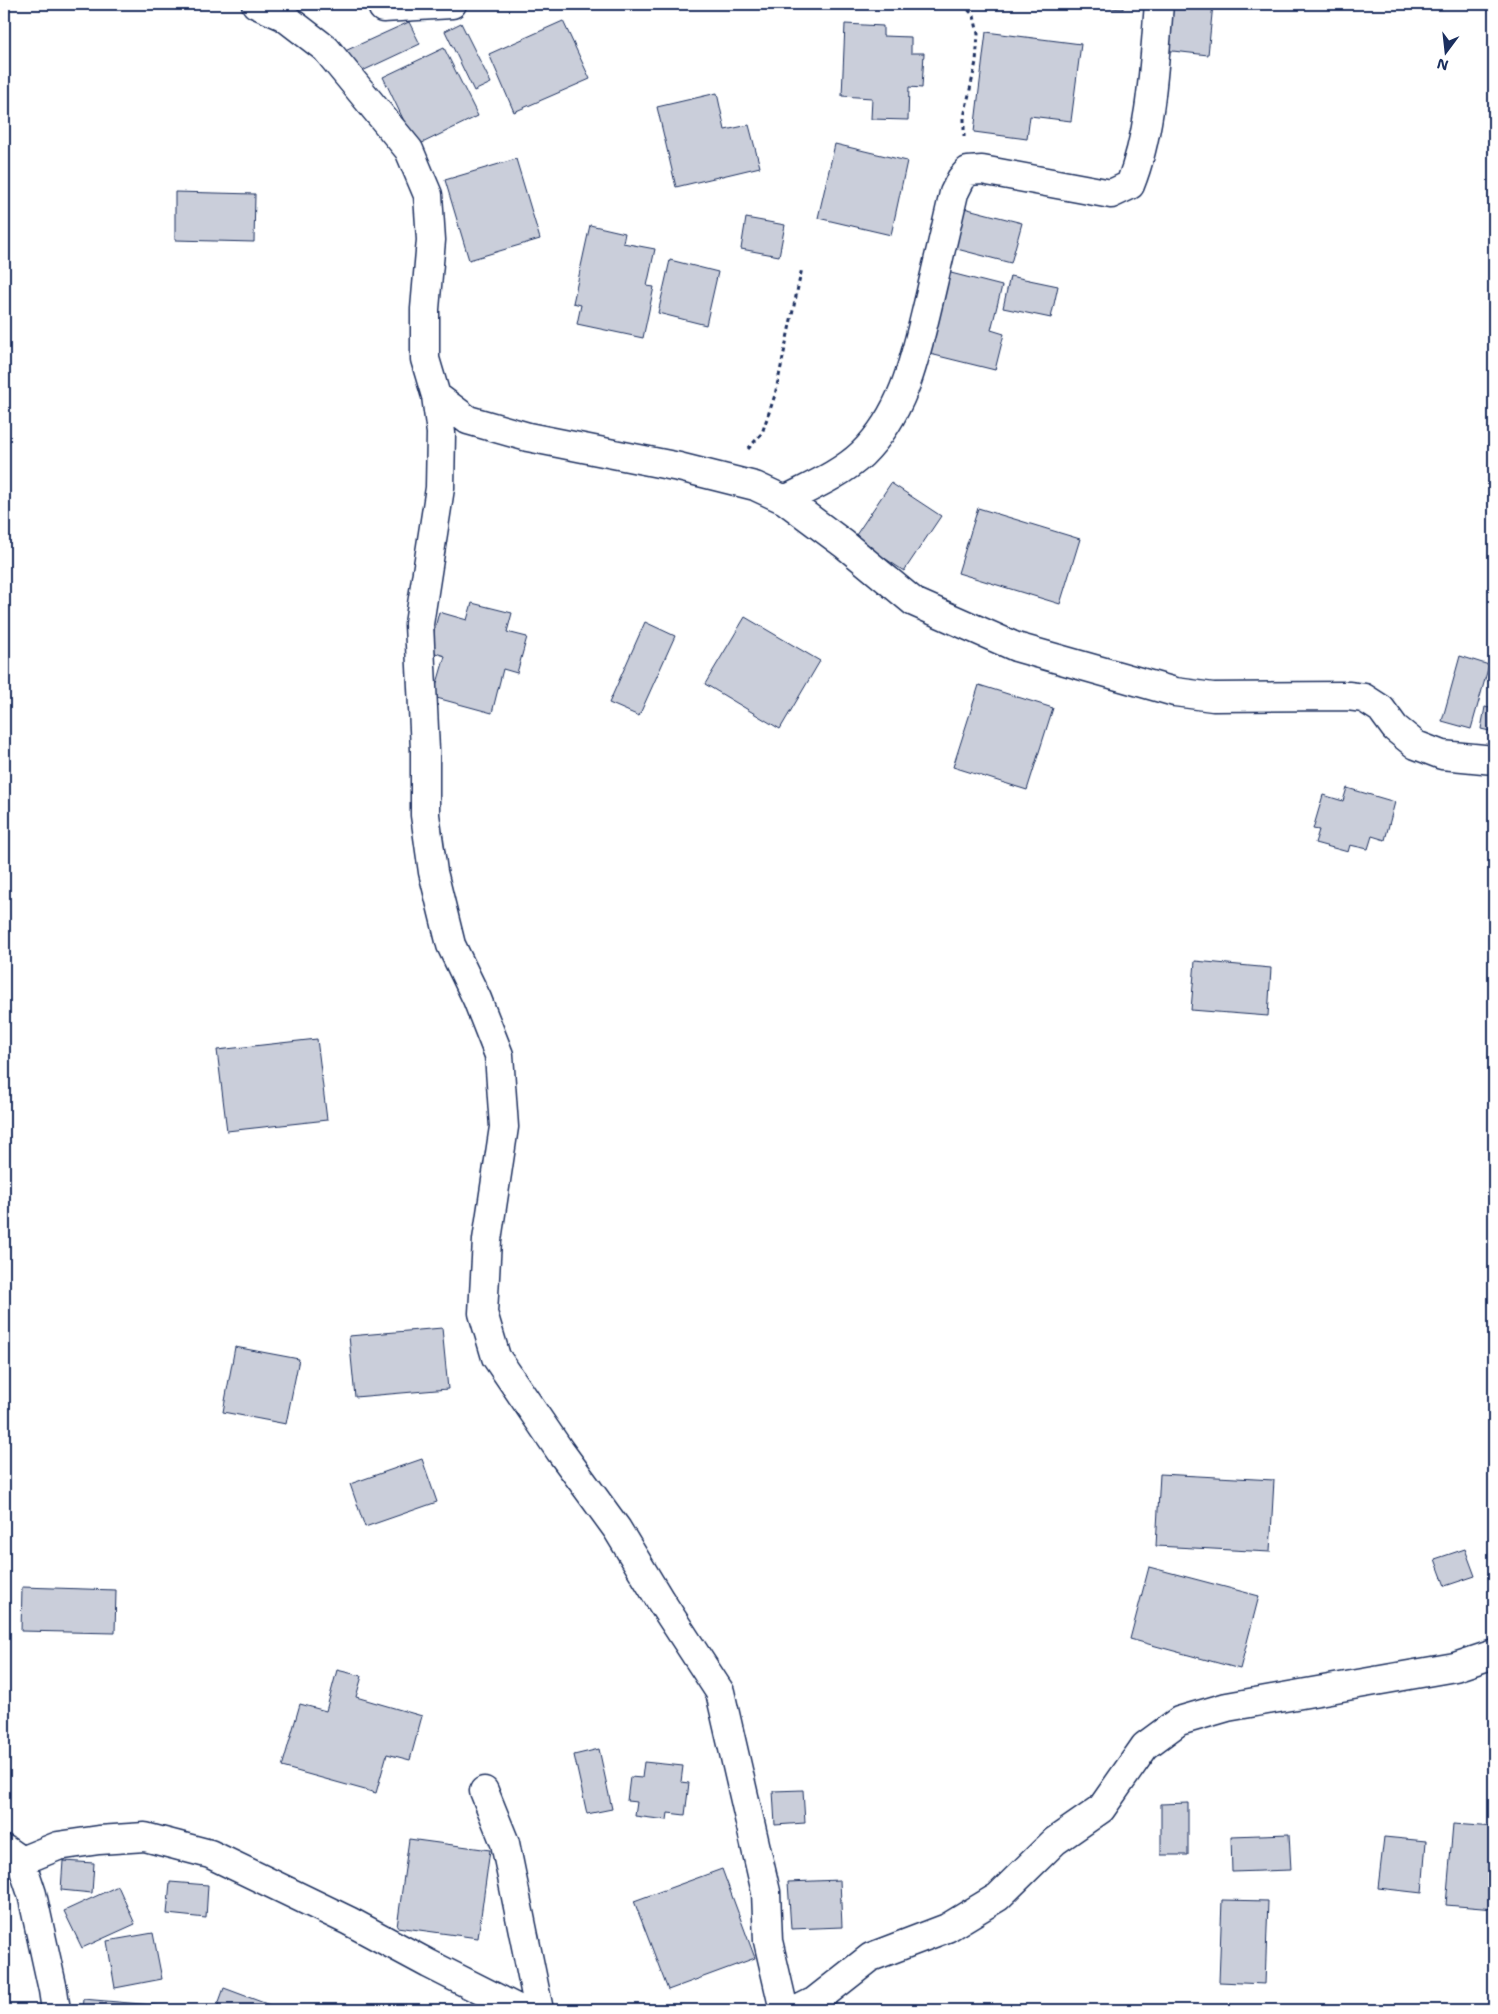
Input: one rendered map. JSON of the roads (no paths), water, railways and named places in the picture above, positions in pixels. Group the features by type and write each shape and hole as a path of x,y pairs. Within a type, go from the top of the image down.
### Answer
{"street":[{"path":"256,4 283,16 326,48 409,150 428,195 430,240 425,309 424,359 436,396 440,433 440,488 419,624 425,750 425,816 433,872 451,945 477,999 499,1055 504,1127 487,1240 483,1314 496,1357 560,1451 617,1528 660,1600 720,1692 766,1892 768,1941 784,2010"},
{"path":"383,8 452,4"},
{"path":"784,500 830,476 861,455 880,435 896,410 908,382 917,349 954,193 961,179 968,171 982,170 1111,194 1130,185 1138,165 1152,86 1159,4"},
{"path":"436,396 468,420 528,436 755,486 784,500 844,544 914,602 1016,647 1175,692 1213,697 1348,696 1364,698 1381,709 1396,728 1416,745 1442,755 1494,760"},
{"path":"797,2010 815,2002 871,1958 947,1928 998,1897 1055,1842 1101,1809 1144,1746 1179,1721 1227,1707 1455,1667 1494,1654"},
{"path":"484,1791 505,1844 539,2010"},
{"path":"56,2010 34,1902 12,1855 99,1840 145,1837 210,1854 350,1921 520,2010"}]}
